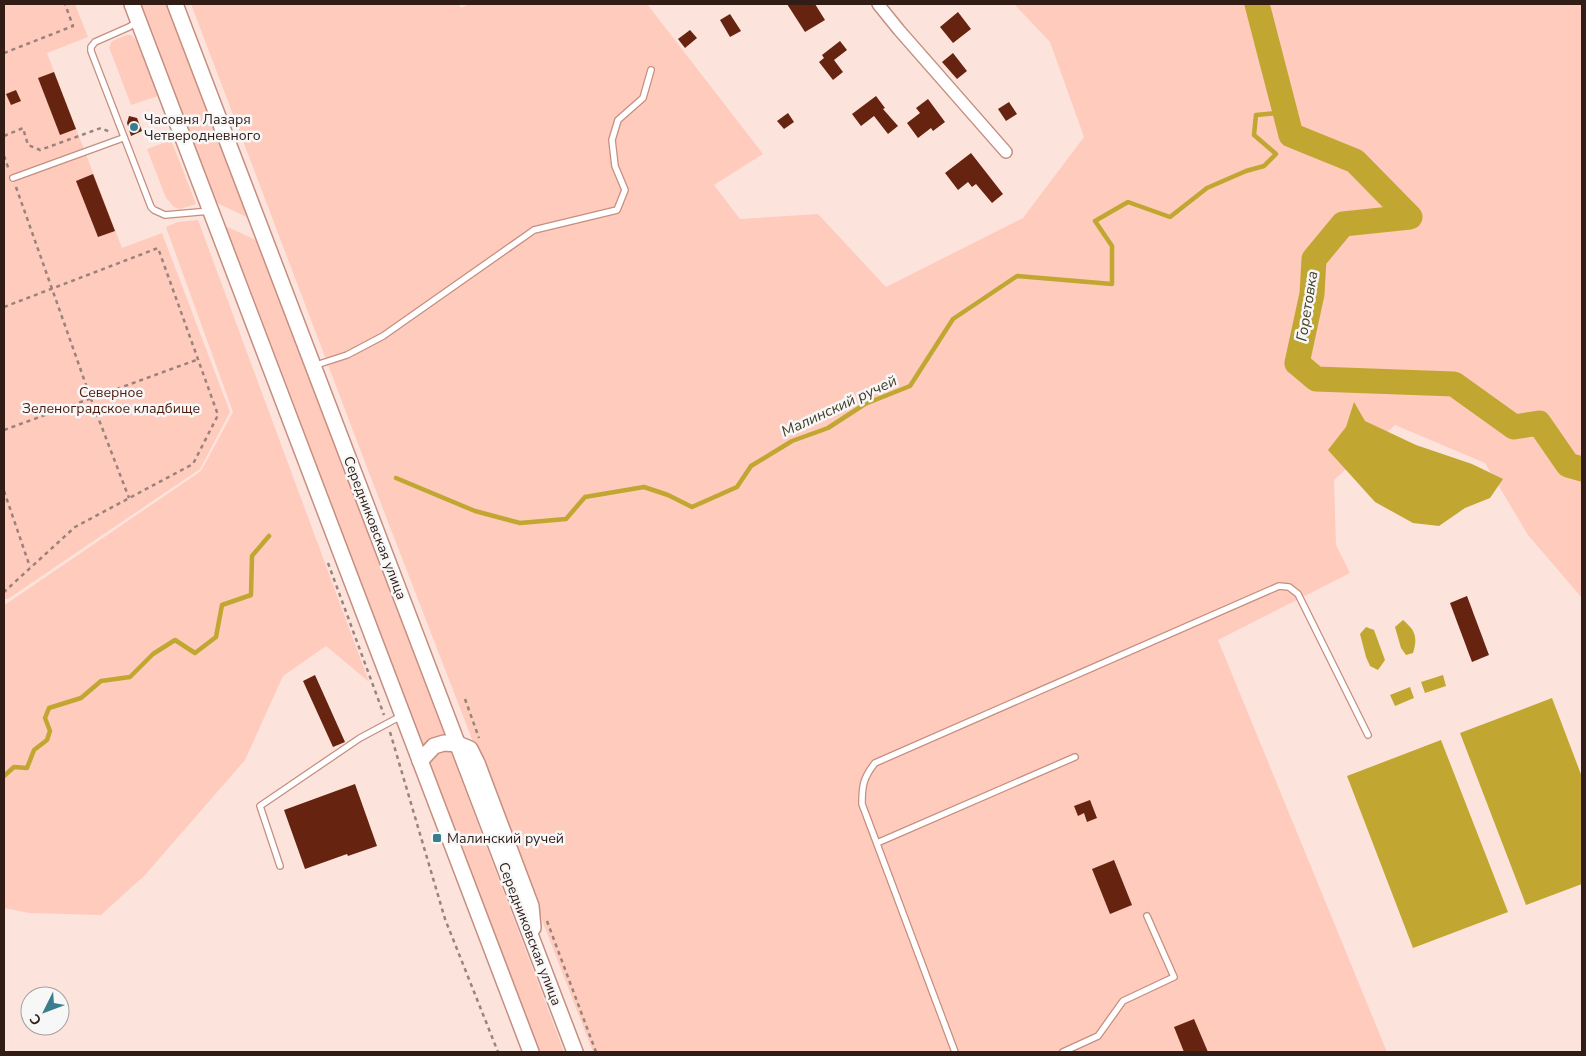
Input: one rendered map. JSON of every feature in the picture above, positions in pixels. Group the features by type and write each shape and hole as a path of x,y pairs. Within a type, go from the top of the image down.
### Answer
{"street":[{"path":"132,4 531,1052"},
{"name":"Середниковская улица","path":"175,4 575,1052"},
{"path":"878,4 1006,152"},
{"path":"420,761 434,746 444,742 458,744"}],"lane":[{"path":"138,21 95,42 91,47 123,138 150,207 165,215 211,211"},
{"path":"314,366 347,355 383,336 534,230 616,210 625,190 616,166 612,140 618,120 643,98 651,70"},
{"path":"13,178 123,138"},
{"path":"955,1052 862,804 862,787 867,774 875,763 1279,586 1289,587 1298,594 1368,735"},
{"path":"280,866 260,806 360,738 403,715"},
{"path":"877,843 1075,757"},
{"path":"1063,1052 1098,1036 1123,1001 1174,977 1147,916"}],"path":[{"path":"4,54 73,26 65,4"},
{"path":"4,136 23,128 28,145 40,150 101,128 123,138"},
{"path":"4,156 91,399 129,498"},
{"path":"4,307 158,248 218,415 193,464 75,527 4,592"},
{"path":"4,430 199,359"},
{"path":"4,491 30,567"},
{"path":"392,735 446,919 498,1052"}],"green space":[{"name":"Северное Зеленоградское кладбище","path":"4,4 75,4 88,37 47,53 122,248 162,233 230,412 200,469 8,599 4,599"},
{"path":"140,4 168,4 251,219 217,203"},
{"path":"191,4 459,4 461,8 469,4 647,4 763,154 714,185 740,219 818,214 886,287 1023,218 1084,137 1050,42 1014,4 1582,4 1582,598 1528,535 1485,463 1395,425 1334,480 1336,545 1350,573 1218,640 1387,1052 593,1052 366,465"},
{"path":"131,35 136,40 158,96 131,105 109,47 112,41"},
{"path":"171,140 196,204 180,209 174,207 166,198 147,149"},
{"path":"198,220 369,682 326,646 283,676 245,760 145,875 101,915 29,913 4,908 4,604 201,471 233,412 166,227 178,222"},
{"path":"225,226 258,241 564,1052 537,1052"}],"shaded area":[{"path":"1354,402 1365,421 1416,445 1472,464 1503,479 1490,498 1465,508 1439,526 1413,523 1375,502 1328,450 1346,427"},
{"path":"1403,620 1413,631 1415,638 1413,653 1406,655 1401,648 1395,627"},
{"path":"1366,627 1374,630 1385,660 1378,670 1370,666 1366,657 1360,634"},
{"path":"1443,675 1446,686 1425,693 1421,682"},
{"path":"1410,687 1414,698 1395,706 1390,695"},
{"path":"1552,698 1582,777 1582,884 1526,905 1460,733"},
{"path":"1441,740 1508,912 1413,948 1347,776"}],"building":[{"path":"787,4 815,4 825,20 805,32"},
{"path":"958,12 971,29 953,43 940,27"},
{"path":"730,14 741,31 730,37 720,20"},
{"path":"690,30 697,38 685,48 678,39"},
{"path":"840,41 847,50 834,60 843,72 833,80 819,62 824,58 822,55"},
{"path":"953,53 967,71 957,79 942,62"},
{"path":"54,72 76,129 60,135 38,78"},
{"path":"16,90 21,101 11,105 6,94"},
{"path":"876,96 885,108 883,109 898,126 888,134 874,116 861,126 852,114"},
{"path":"928,99 945,122 933,131 931,128 918,138 907,123 920,113 916,108"},
{"path":"1009,102 1017,114 1006,121 998,109"},
{"path":"788,113 794,122 784,129 777,121"},
{"name":"Часовня Лазаря Четверодневного","path":"129,116 137,118 142,131 131,136 127,123"},
{"path":"971,153 1003,194 992,203 976,184 972,187 968,182 958,190 945,173"},
{"path":"93,174 115,231 98,237 76,181"},
{"path":"1467,596 1489,655 1472,662 1450,603"},
{"path":"315,675 345,742 333,747 303,681"},
{"path":"355,784 377,846 348,856 347,854 305,869 284,810"},
{"path":"1090,800 1097,818 1087,822 1084,813 1078,816 1074,806"},
{"path":"1114,860 1132,905 1110,914 1092,869"},
{"path":"1194,1019 1208,1052 1184,1052 1174,1027"}],"waterway":[{"name":"Горетовка","path":"1257,4 1291,135 1355,161 1410,217 1343,224 1314,259 1312,294 1297,363 1316,379 1454,384 1514,427 1539,423 1568,465 1582,469"},
{"name":"Малинский ручей","path":"396,478 475,511 520,523 566,519 585,497 644,487 668,495 692,507 737,487 751,466 792,441 828,428 865,404 910,386 953,319 1017,276 1112,284 1112,246 1095,221 1128,202 1170,217 1207,188 1246,171 1264,166 1276,154 1254,135 1256,115 1277,113 1285,109"},
{"name":"Малинский ручей","path":"4,776 14,767 27,768 34,750 47,740 50,731 45,718 49,708 81,698 101,681 130,677 153,654 175,640 195,653 216,637 222,605 251,595 252,556 269,536"}],"place":[{"name":"Часовня Лазаря Четверодневного","path":"134,127"},
{"name":"Малинский ручей","path":"437,838"}]}
